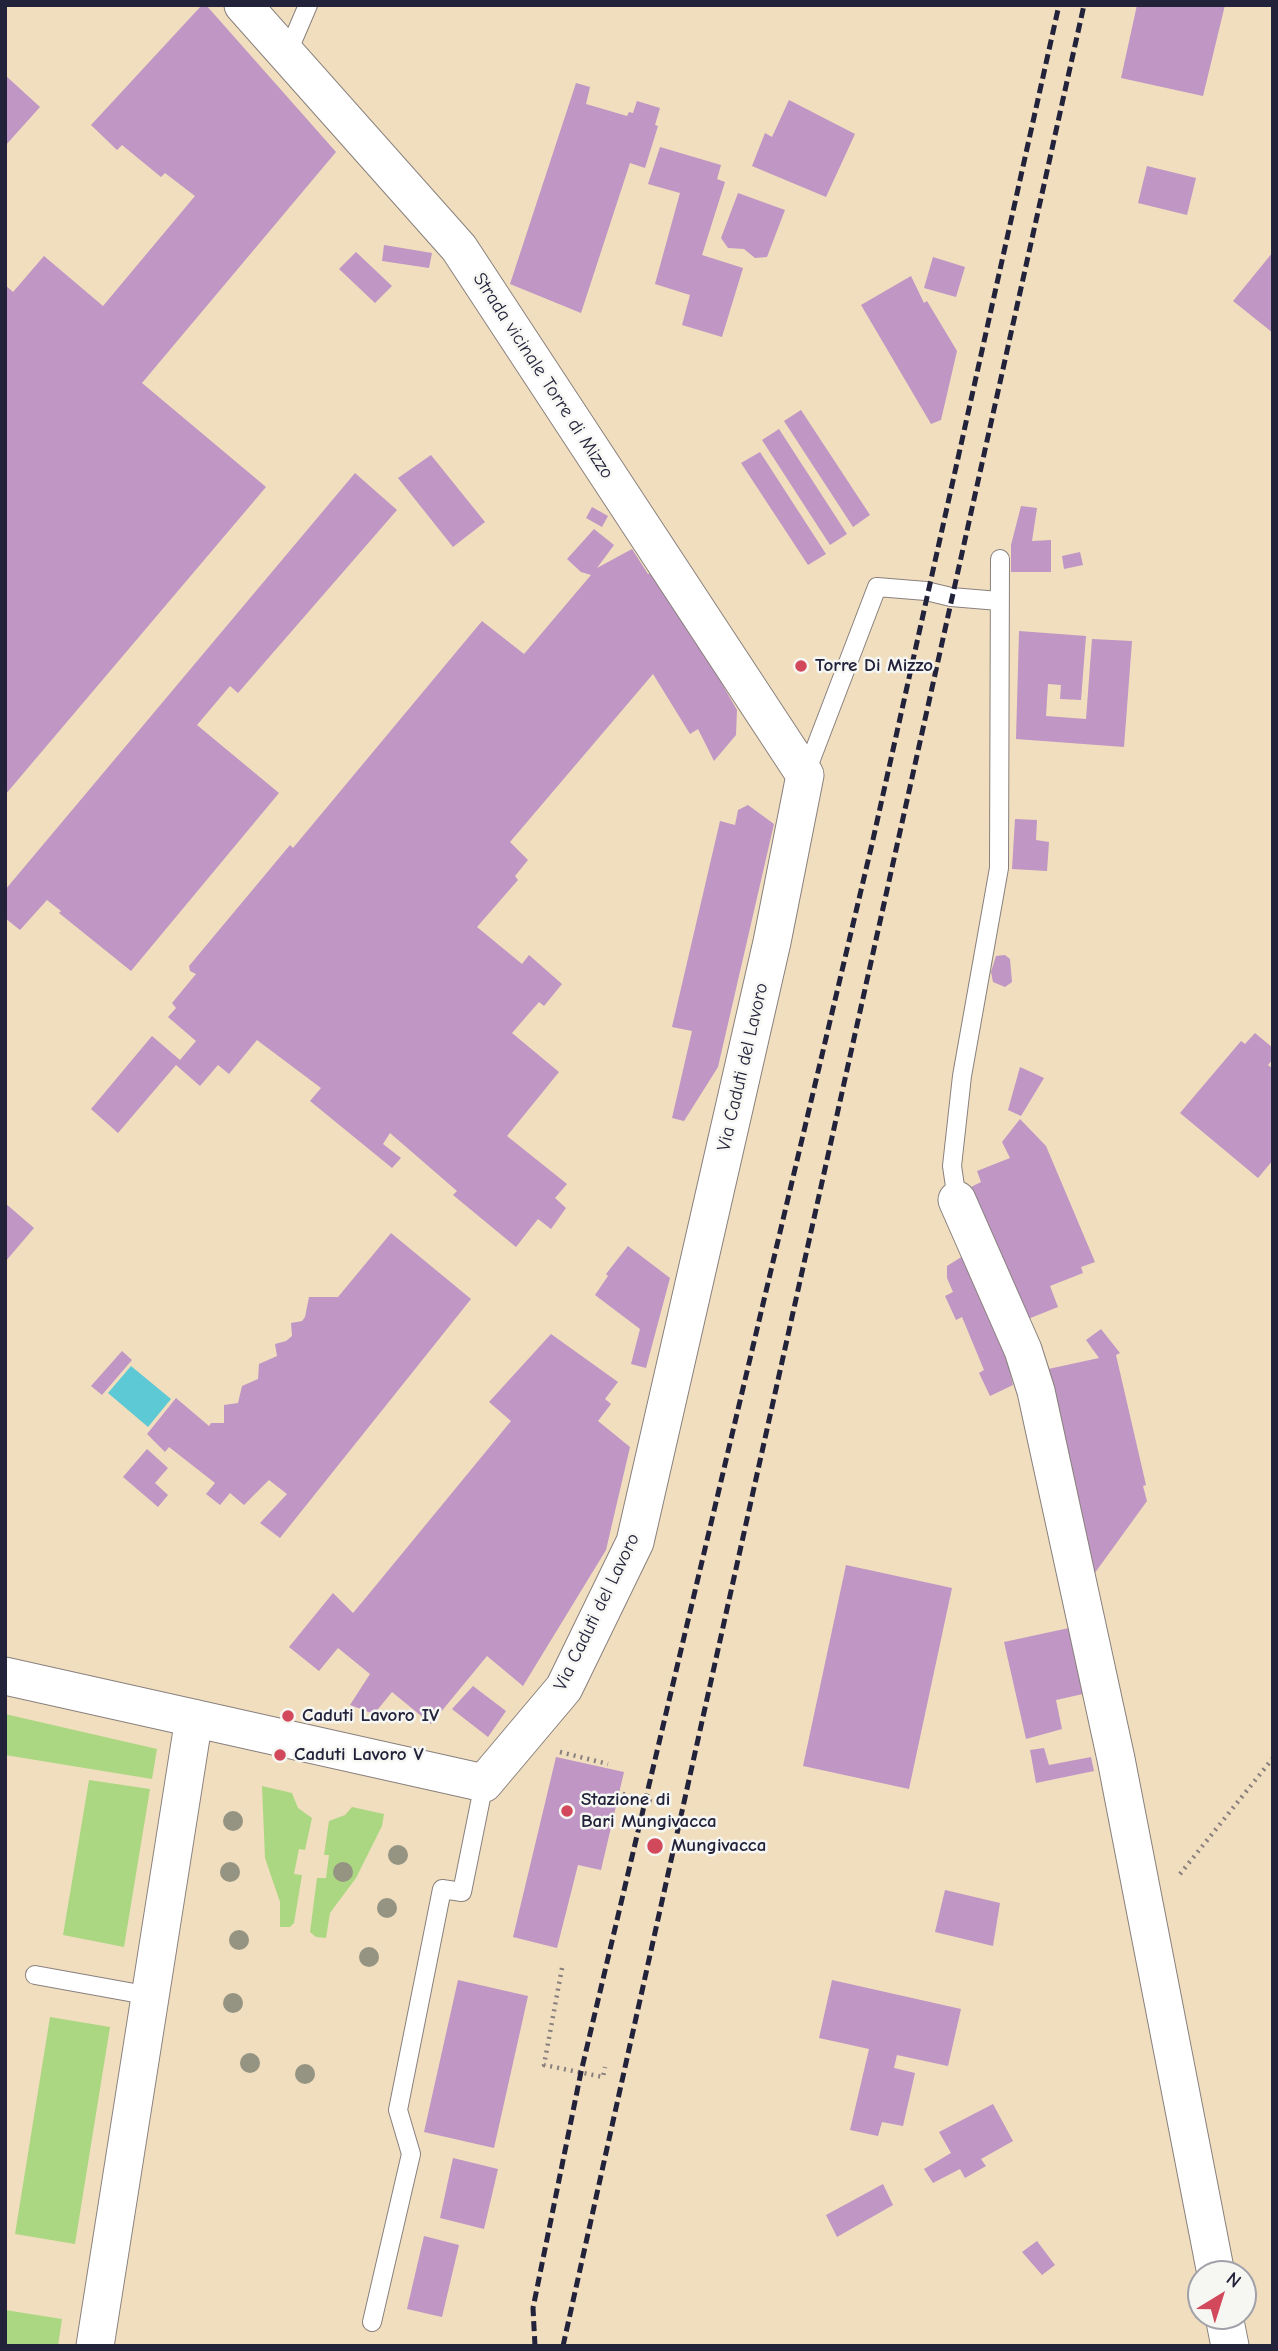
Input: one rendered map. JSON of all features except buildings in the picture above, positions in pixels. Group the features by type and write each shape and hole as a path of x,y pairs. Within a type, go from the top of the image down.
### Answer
{"street":[{"name":"Strada vicinale Torre di Mizzo","path":"243,5 459,248 804,775"},
{"name":"Via Caduti del Lavoro","path":"484,1783 564,1688 635,1542 769,956 804,775"},
{"path":"957,1200 1023,1350 1036,1391 1147,1916 1213,2260"},
{"path":"5,1676 484,1783"},
{"path":"94,2346 194,1718"}],"lane":[{"path":"287,54 308,5"},
{"path":"957,1200 952,1166 962,1076 999,868 1000,559"},
{"path":"804,775 877,587 926,590 951,597 999,601"},
{"path":"372,2322 411,2154 397,2110 442,1889 462,1892 484,1783"},
{"path":"35,1975 151,1996"}],"path":[{"path":"1147,1916 1273,1758"},
{"path":"616,1792 653,1802"},
{"path":"562,1968 544,2065 603,2077 604,2067"}],"green space":[{"path":"5,1714 157,1749 152,1779 5,1755"},
{"path":"89,1780 150,1789 124,1947 63,1935"},
{"path":"262,1786 292,1793 298,1808 312,1818 305,1850 299,1849 294,1874 302,1875 294,1923 290,1927 280,1927 280,1902 265,1858"},
{"path":"352,1807 384,1814 382,1826 356,1878 330,1913 326,1938 316,1937 310,1932 317,1878 326,1878 329,1855 324,1855 329,1821 345,1815"},
{"path":"50,2017 110,2027 75,2244 15,2234"},
{"path":"5,2310 62,2319 58,2346 5,2346"}],"water":[{"path":"131,1366 171,1399 148,1427 108,1393"}],"railway":[{"path":"535,2346 533,2308 581,2072 872,844 1059,5"},
{"path":"563,2346 1084,5"}],"place":[{"name":"Torre Di Mizzo","path":"801,666"},
{"name":"Caduti Lavoro IV","path":"288,1716"},
{"name":"Caduti Lavoro V","path":"280,1755"},
{"name":"Stazione di Bari Mungivacca","path":"567,1811"},
{"name":"Mungivacca","path":"655,1846"}]}
